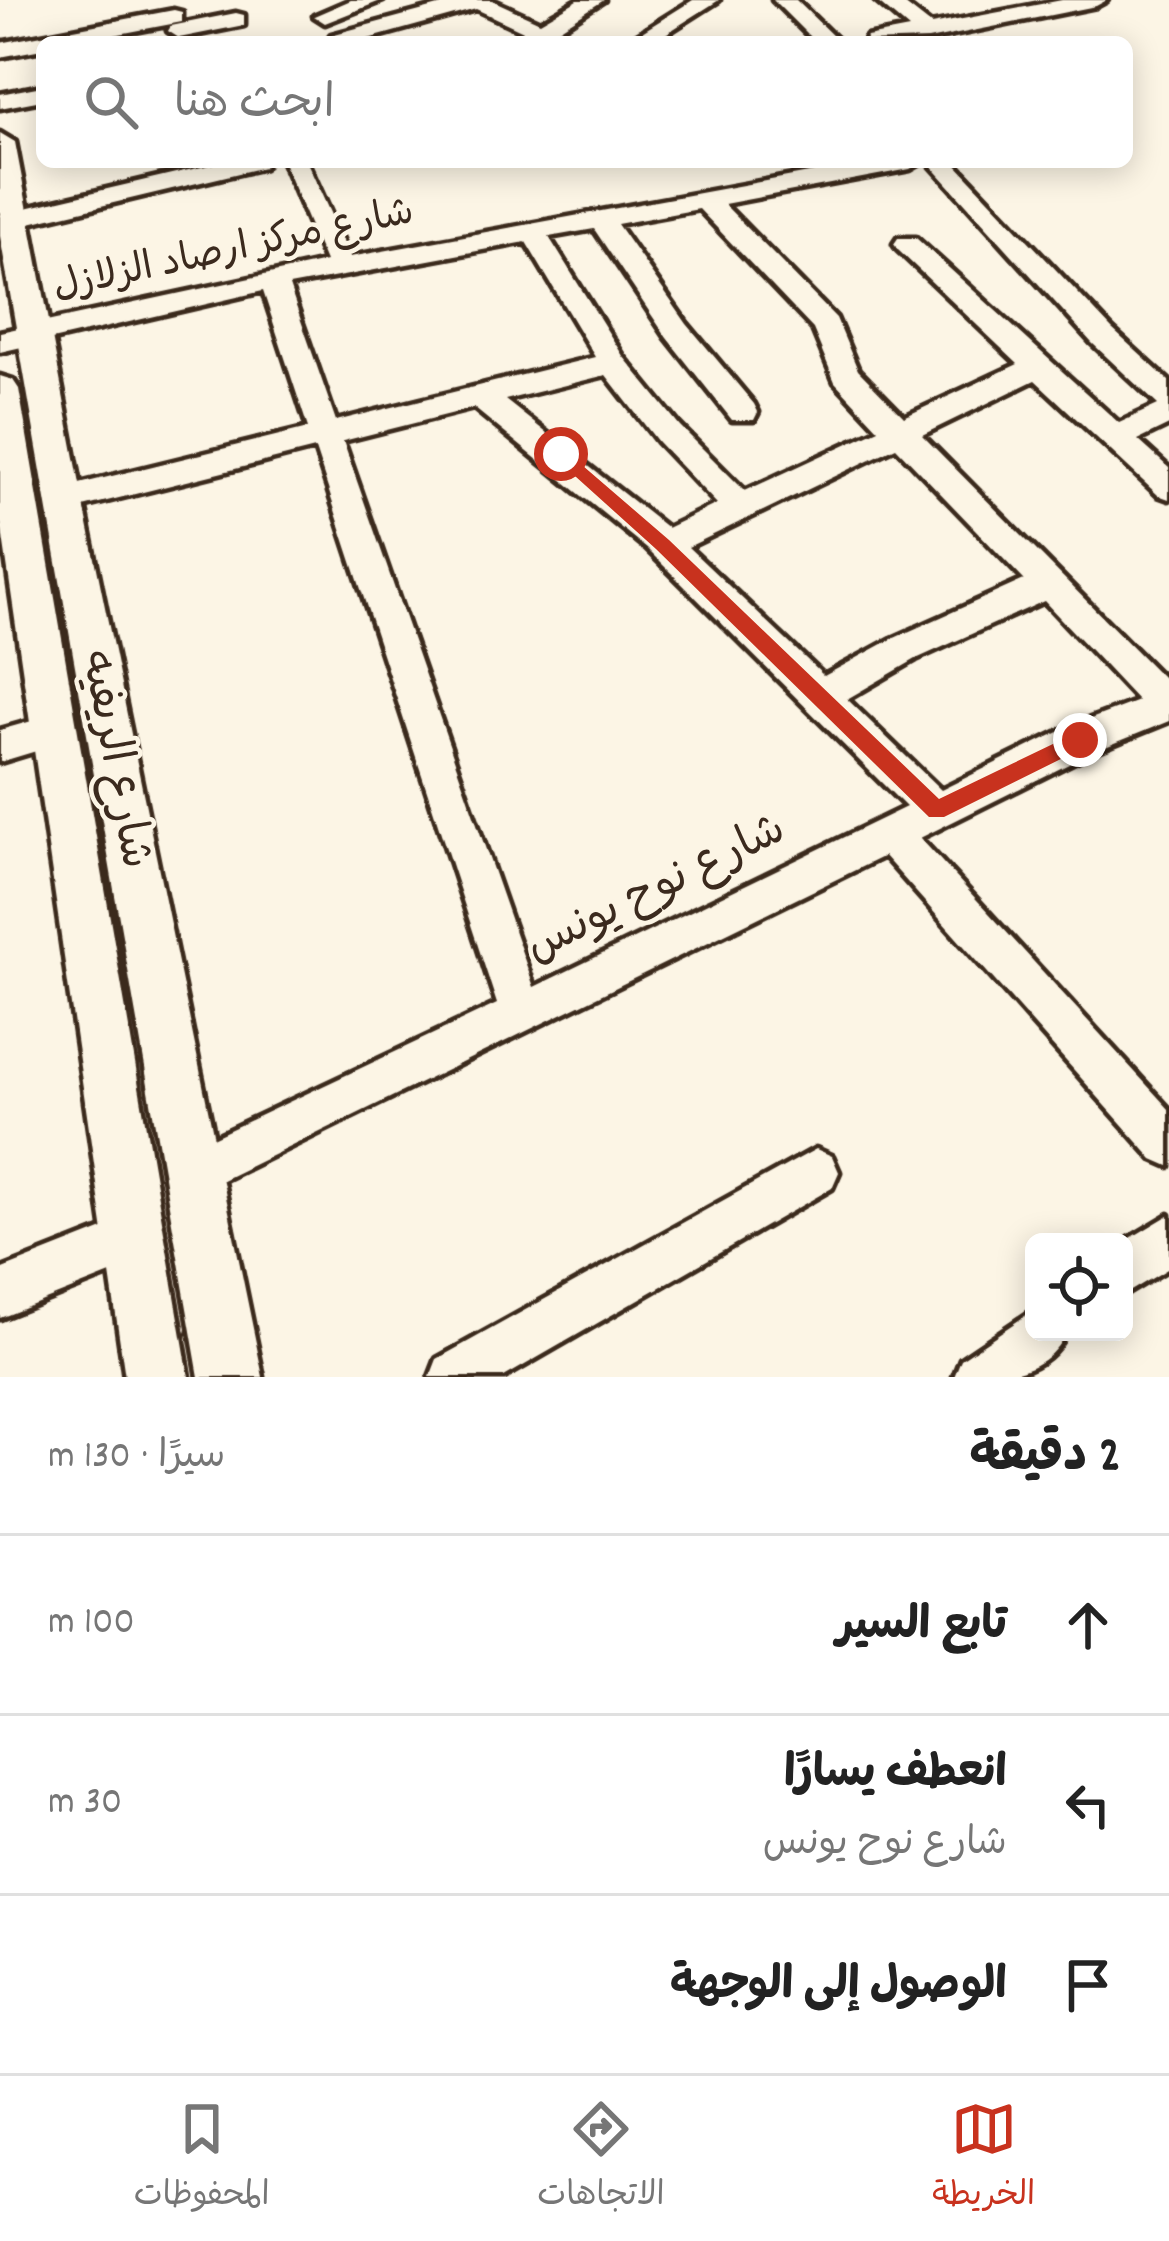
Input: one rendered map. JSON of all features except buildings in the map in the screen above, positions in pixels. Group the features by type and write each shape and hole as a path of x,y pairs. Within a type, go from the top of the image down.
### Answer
{"street":[{"path":"337,36 319,8 372,0"},
{"path":"542,30 593,0"},
{"path":"647,36 708,0"},
{"path":"784,0 822,36"},
{"path":"886,0 928,33"},
{"path":"910,36 1096,0"},
{"path":"357,36 476,1 554,36"},
{"path":"84,36 176,23 237,21"},
{"path":"0,50 36,43"},
{"path":"0,101 36,94"},
{"name":"شارع الريفيه","path":"0,142 14,220 17,338 63,500 231,1377"},
{"path":"14,220 214,168"},
{"path":"298,168 341,267"},
{"name":"شارع مركز ارصاد الزلازل","path":"17,338 273,280 878,168"},
{"path":"946,168 1102,336 1169,398"},
{"path":"705,200 826,325 844,375 1168,705"},
{"path":"601,220 677,331 743,412"},
{"path":"533,232 613,363 669,434 740,507"},
{"path":"907,244 1169,488"},
{"path":"273,280 522,1015"},
{"path":"63,500 613,363"},
{"path":"663,544 1039,366"},
{"name":"شارع الريفيه","path":"0,389 7,486 53,731 157,1377"},
{"path":"478,396 561,454 663,544 936,811"},
{"path":"1116,437 1169,412"},
{"path":"819,697 904,650 1048,584"},
{"name":"شارع نوح يونس","path":"192,1171 522,1015 1080,740 1168,705"},
{"path":"0,746 53,731"},
{"path":"890,834 1169,1143"},
{"path":"455,1377 816,1172"},
{"path":"1133,1265 1169,1239"},
{"path":"0,1294 134,1241"},
{"path":"979,1377 1029,1341"}],"route":[{"path":"561,454 663,544 936,811 1080,740"}]}
